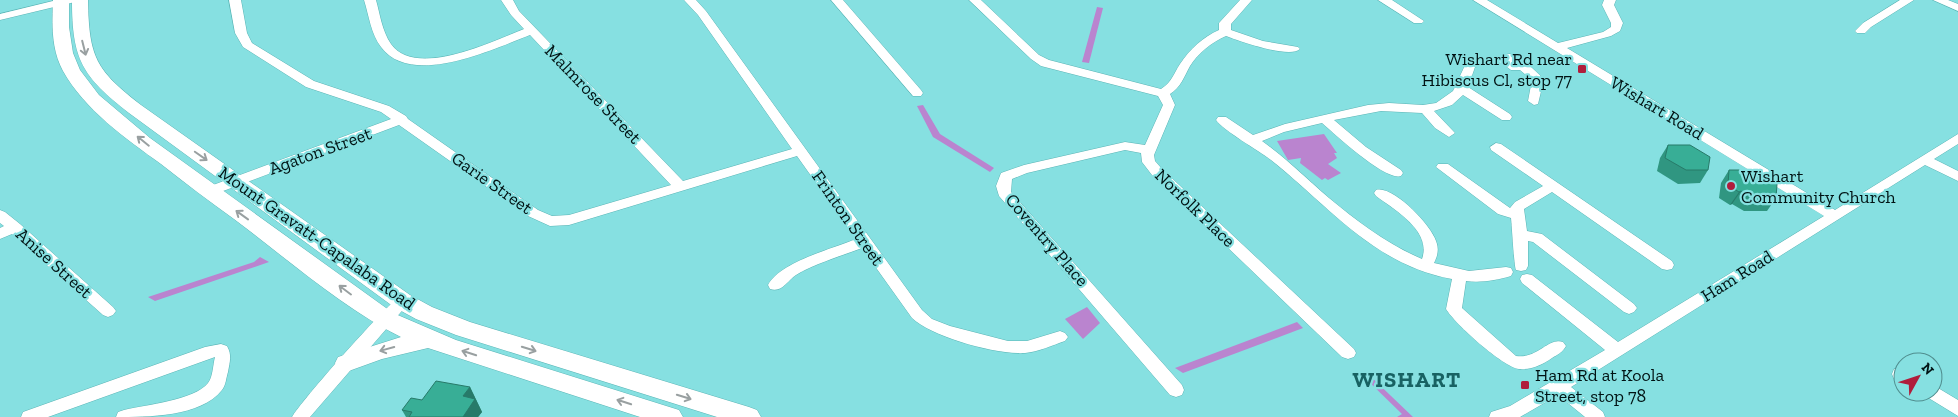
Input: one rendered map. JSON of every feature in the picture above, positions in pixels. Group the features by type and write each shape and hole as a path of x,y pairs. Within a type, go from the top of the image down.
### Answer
{"highway":[{"name":"Mount Gravatt-Capalaba Road","path":"80,0 82,39 89,65 108,88 402,301 424,313 464,329 749,417"},
{"name":"Mount Gravatt-Capalaba Road","path":"64,1 62,48 71,71 89,94 126,127 210,191 385,318 428,339 670,417"},
{"path":"346,363 380,351 428,339"}],"street":[{"name":"Garie Street","path":"235,0 244,40 255,50 310,84 330,92 374,104 402,119 533,213 550,221 569,220 800,151"},
{"path":"370,0 384,40 390,50 411,60 440,62 458,58 532,30"},
{"name":"Malmrose Street","path":"507,0 515,13 681,187"},
{"name":"Frinton Street","path":"690,0 702,13 908,303 927,323 947,331 1008,346 1027,347 1060,338"},
{"path":"837,0 917,92"},
{"path":"975,0 1035,57 1045,63 1164,93 1176,86 1186,64 1211,38 1225,32 1261,44 1294,49"},
{"path":"1225,32 1225,23 1246,0"},
{"path":"1384,0 1418,21"},
{"name":"Wishart Road","path":"1479,0 1835,216"},
{"path":"1557,47 1607,34 1616,29 1617,24 1608,5 1610,0"},
{"path":"1939,0 1958,8"},
{"path":"0,17 64,1"},
{"path":"1861,31 1902,1"},
{"path":"1252,141 1277,129 1380,107 1425,109 1446,103 1461,88 1472,64 1493,59 1507,61 1510,57 1520,58 1526,63 1524,67 1538,79 1534,101"},
{"path":"1461,88 1506,117"},
{"name":"Norfolk Place","path":"1164,93 1170,105 1149,150 1148,162 1348,353"},
{"path":"1425,109 1449,133"},
{"name":"Agaton Street","path":"210,191 402,119"},
{"path":"1325,119 1361,150 1396,173"},
{"path":"1222,120 1282,163 1368,238 1387,249 1426,266 1460,275 1484,276 1506,272"},
{"name":"Ham Road","path":"1497,417 1513,415 1958,138"},
{"name":"Coventry Place","path":"1149,150 1125,146 1024,169 1006,176 1002,186 1004,193 1176,390"},
{"path":"1496,147 1667,265"},
{"path":"1924,159 1958,177"},
{"path":"1443,167 1503,211 1517,214"},
{"path":"1553,186 1520,204 1517,214 1524,272 1617,350"},
{"path":"1381,193 1413,217 1425,233 1431,251 1426,266"},
{"name":"Anise Street","path":"0,215 15,226 108,312"},
{"path":"0,234 15,226"},
{"path":"1520,235 1537,238 1629,308"},
{"path":"774,285 791,271 864,241"},
{"path":"1460,275 1454,309 1460,317 1512,360 1522,364 1531,363 1558,346"},
{"path":"300,417 385,318 402,301"},
{"path":"29,417 211,351 220,350 223,355 217,385 206,395 190,402 124,417"},
{"path":"1560,386 1597,417"},
{"path":"1943,399 1958,409"}],"shaded area":[{"path":"1097,7 1103,8 1089,63 1082,62"},
{"path":"923,105 940,134 994,168 990,172 933,137 917,106"},
{"path":"1324,134 1337,153 1334,153 1337,158 1328,164 1341,173 1328,180 1325,178 1322,180 1300,163 1301,158 1288,160 1277,141"},
{"path":"260,257 269,262 155,301 148,297 254,262"},
{"path":"1087,307 1100,323 1083,339 1065,319"},
{"path":"1297,322 1303,328 1183,373 1175,368"},
{"path":"1367,373 1413,417 1397,417 1402,414 1362,375"}],"building":[{"path":"1668,145 1690,145 1710,157 1708,170 1686,170 1665,158"},
{"path":"1729,170 1755,170 1777,184 1776,198 1753,198 1741,191 1739,192 1728,185"},
{"path":"436,381 470,387 463,396 475,399 463,417 409,417 412,412 402,410 411,398 422,400"}],"place":[{"name":"Wishart Rd near Hibiscus Cl, stop 77","path":"1582,69"},
{"name":"Wishart Community Church","path":"1731,186"},
{"name":"Ham Rd at Koola Street, stop 78","path":"1525,385"}],"district":[{"name":"WISHART","path":"1407,379"}]}
